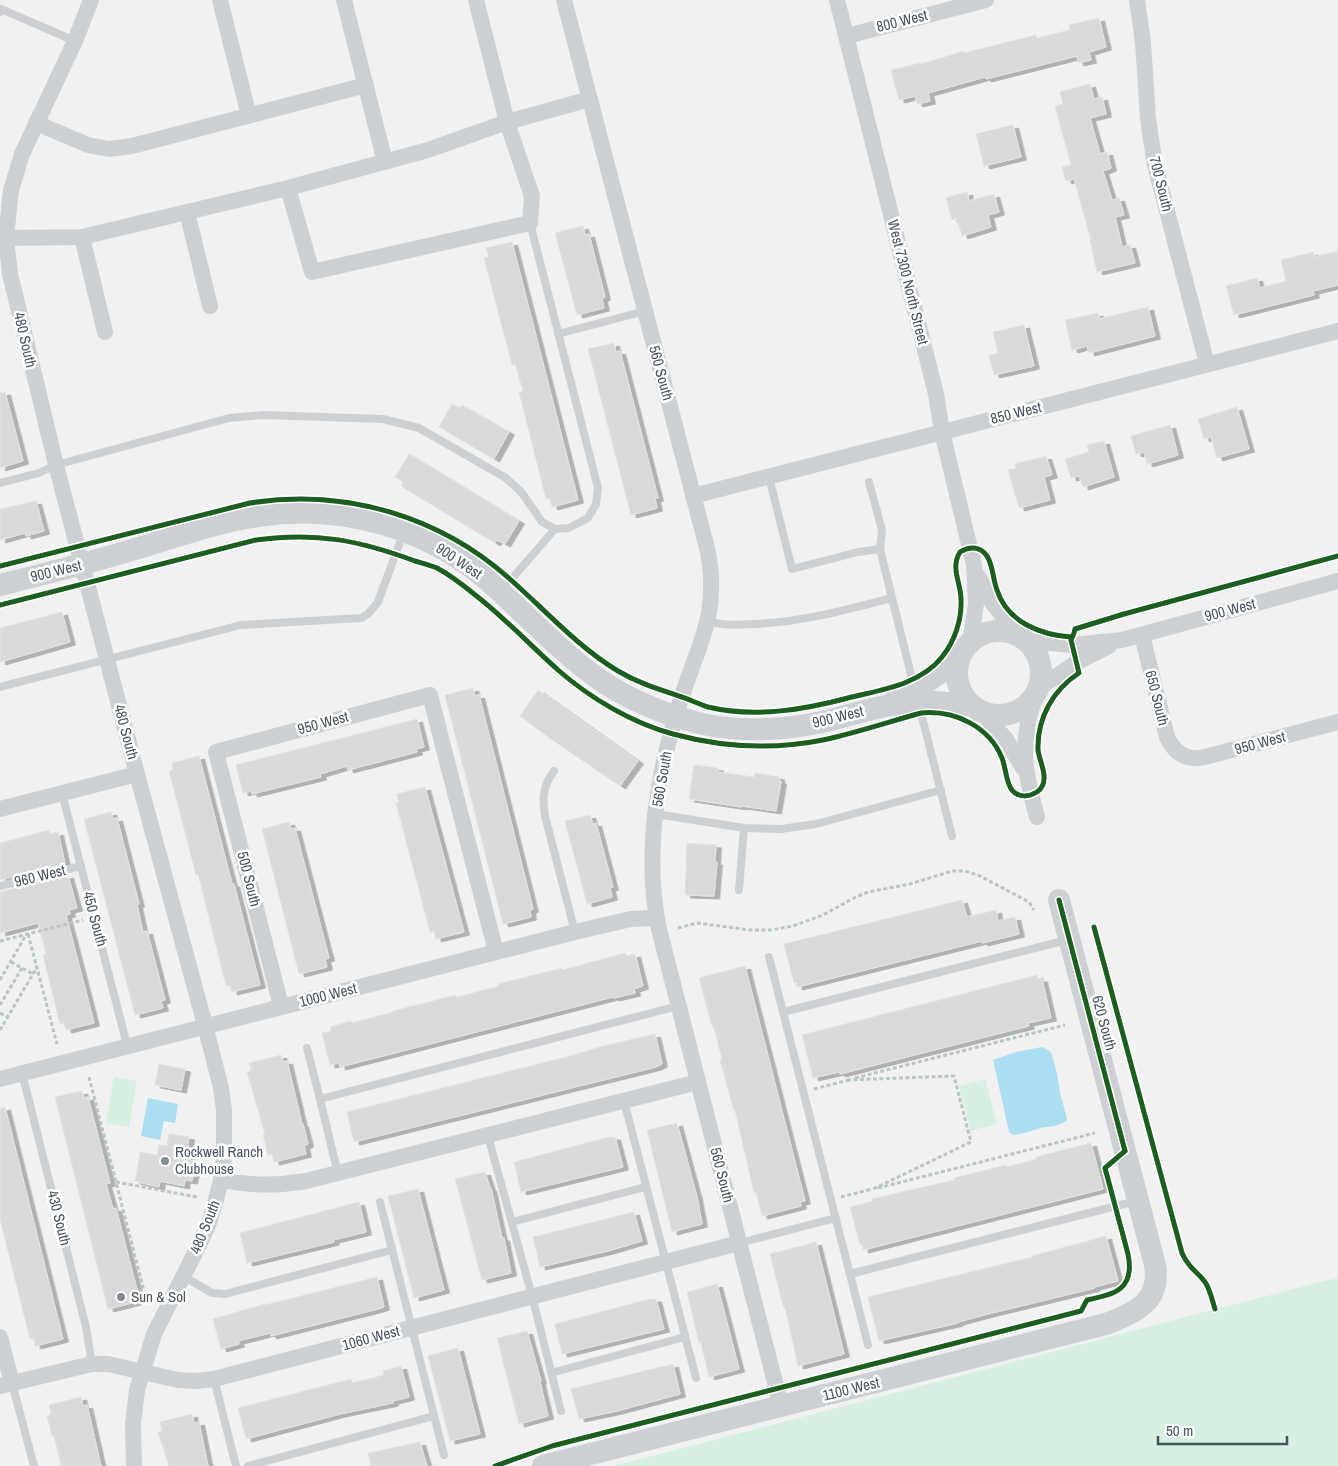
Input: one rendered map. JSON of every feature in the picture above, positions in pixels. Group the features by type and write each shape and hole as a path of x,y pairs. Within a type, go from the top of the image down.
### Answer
{"street":[{"name":"480 South","path":"90,0 75,41 22,154 10,190 6,238 10,274 56,465 205,1025 221,1088 224,1110 222,1180 208,1226 154,1334 136,1390 133,1424 134,1466"},
{"path":"220,0 249,116"},
{"path":"344,0 385,162"},
{"path":"288,188 312,272 530,223 532,196 507,122 476,0"},
{"name":"560 South","path":"564,0 711,568 712,601 708,621 704,637 681,697 665,759 656,814 652,883 656,918 781,1406"},
{"name":"West 7300 North Street","path":"837,0 936,394 942,432 974,565 979,579 993,604 1022,638"},
{"name":"800 West","path":"847,36 986,0"},
{"name":"700 South","path":"1137,0 1143,42 1148,119 1155,165 1207,364"},
{"path":"36,123 88,145 109,149 132,146 366,85"},
{"path":"6,238 82,237 288,188 428,150 507,122 590,99"},
{"path":"187,212 210,306"},
{"path":"82,237 105,332"},
{"name":"850 West","path":"693,496 1338,331"},
{"name":"900 West","path":"0,585 82,564 236,520 262,515 296,513 334,514 376,522 436,544 477,571 576,662 600,680 624,695 676,716 710,726 779,728 820,722 916,696 976,709"},
{"name":"West 7300 North Street","path":"965,651 976,604 974,565"},
{"name":"900 West","path":"1022,638 1072,645 1122,640 1338,581"},
{"path":"1026,774 1006,739 965,698 957,680 957,669 965,651 978,636 988,632 1003,631 1022,638 1034,648 1039,657 1041,667 1037,692 1026,729 1024,746 1026,774 1037,817"},
{"name":"650 South","path":"1142,635 1167,737 1176,751 1182,755"},
{"name":"900 West","path":"1037,692 1077,662 1122,640"},
{"name":"900 West","path":"916,696 965,651"},
{"path":"976,709 995,716 1010,714 1028,704 1037,692"},
{"name":"950 West","path":"216,752 430,695 496,952"},
{"name":"950 West","path":"1182,755 1190,758 1205,757 1338,722"},
{"name":"500 South","path":"216,752 281,1006"},
{"path":"0,809 137,774"},
{"name":"620 South","path":"1059,900 1156,1273 1151,1296"},
{"name":"1000 West","path":"0,1079 205,1025 575,932 631,919 656,918"},
{"path":"222,1180 244,1184 273,1185 306,1181 698,1082"},
{"name":"1060 West","path":"6,1385 92,1364 108,1364 178,1380 214,1379 739,1243"},
{"name":"1100 West","path":"546,1466 1106,1324 1140,1308 1151,1296"},
{"path":"0,1337 6,1385"}],"lane":[{"path":"4,0 0,10 75,41"},
{"path":"0,483 39,473 56,465 229,418 263,415 382,419 419,428 506,478 522,493 542,522 554,529 569,528 588,518 598,496 596,481 530,223"},
{"path":"558,334 645,311"},
{"path":"769,477 792,569 858,552 880,549"},
{"path":"870,482 882,530 880,549 952,836"},
{"path":"500,591 554,529"},
{"path":"0,688 241,625 361,618 368,614 378,602 404,531"},
{"path":"708,621 721,625 792,622 892,598"},
{"path":"554,771 545,787 543,801 545,816 575,932"},
{"path":"656,814 744,828 781,829 816,824 940,790"},
{"name":"450 South","path":"62,793 127,1045"},
{"path":"739,890 744,828"},
{"name":"960 West","path":"0,886 81,866"},
{"path":"783,1012 1069,940"},
{"path":"769,957 868,1345"},
{"path":"320,1099 678,1006"},
{"path":"307,1048 338,1174"},
{"name":"430 South","path":"22,1073 86,1327 92,1364"},
{"path":"624,1101 696,1378"},
{"path":"488,1136 561,1411"},
{"path":"512,1222 645,1187"},
{"path":"850,1274 1138,1200"},
{"path":"380,1202 444,1455"},
{"path":"739,1243 836,1218"},
{"path":"183,1276 212,1293 225,1294 392,1250"},
{"path":"551,1373 685,1337"},
{"path":"214,1379 236,1466"},
{"path":"6,1385 34,1466"},
{"path":"248,1466 434,1416"}],"path":[{"path":"678,928 698,923 750,930 771,930 792,926 824,915 868,892 910,884 952,871 965,871 980,876 1029,902 1034,910"},
{"path":"0,941 83,920"},
{"path":"0,980 28,934"},
{"path":"28,934 57,1044"},
{"path":"11,962 33,974"},
{"path":"0,1030 37,967"},
{"path":"0,1005 22,968"},
{"path":"0,1013 8,1017"},
{"path":"804,1091 1065,1025"},
{"path":"847,1080 954,1076 971,1142 871,1190"},
{"path":"89,1077 146,1302"},
{"path":"831,1200 1095,1132"},
{"path":"116,1182 197,1197"}],"green space":[{"path":"114,1077 137,1081 129,1127 106,1123"},
{"path":"985,1079 997,1124 971,1131 959,1086"},
{"path":"1338,1278 1338,1466 614,1466 1324,1281"}],"water":[{"path":"1042,1047 1050,1051 1053,1059 1067,1120 1058,1125 1013,1135 1009,1132 993,1060 1016,1052"},
{"path":"148,1098 178,1104 175,1123 164,1121 160,1140 141,1136"}],"building":[{"path":"1099,18 1106,47 1089,52 1091,60 1078,63 1077,56 986,79 985,77 928,93 930,101 917,104 915,96 899,100 891,70 921,64 964,51 964,53 1036,35 1037,38 1070,30 1069,25"},
{"path":"1090,84 1094,99 1102,97 1106,114 1090,118 1100,154 1107,152 1111,168 1103,171 1112,200 1119,198 1124,215 1115,217 1122,247 1130,245 1135,263 1097,272 1091,240 1074,179 1066,181 1062,167 1071,165 1055,106 1063,104 1060,92"},
{"path":"1013,125 1021,157 984,166 976,134"},
{"path":"967,192 969,201 994,194 999,212 988,215 991,227 962,236 957,218 952,220 946,198"},
{"path":"583,226 585,235 589,234 605,297 602,299 604,308 577,315 555,233"},
{"path":"512,242 578,500 552,507 550,498 546,499 519,392 523,391 515,364 512,365 484,258 489,257 486,248"},
{"path":"1338,251 1338,285 1313,291 1314,295 1234,315 1226,286 1257,278 1260,288 1286,281 1281,260 1313,252 1314,257"},
{"path":"1148,307 1155,336 1089,353 1087,346 1072,350 1065,320 1098,313 1099,319"},
{"path":"1024,325 1034,366 994,375 989,355 998,353 993,332"},
{"path":"614,343 616,352 620,351 658,498 655,499 657,508 631,515 588,349"},
{"path":"5,392 23,461 0,468 0,393"},
{"path":"452,404 460,409 462,405 509,432 494,459 439,427"},
{"path":"1237,407 1249,449 1217,458 1211,437 1204,439 1198,419"},
{"path":"1170,425 1178,455 1147,464 1144,452 1136,454 1131,436"},
{"path":"1104,441 1114,477 1083,487 1079,476 1071,478 1065,459 1089,452 1087,445"},
{"path":"409,454 519,521 505,544 497,540 495,543 401,486 403,482 395,477"},
{"path":"1046,456 1052,475 1044,477 1050,500 1019,508 1008,470 1016,468 1015,464"},
{"path":"36,501 44,531 26,536 25,533 0,540 0,509"},
{"path":"62,612 70,642 0,662 0,628"},
{"path":"473,688 475,696 479,695 533,909 530,910 531,917 503,924 445,695"},
{"path":"538,690 638,761 620,786 520,716"},
{"path":"417,719 424,747 416,749 417,752 348,770 347,766 320,774 321,777 252,794 251,791 243,793 236,765"},
{"path":"199,756 260,985 232,992 230,985 226,986 198,874 196,875 169,771 173,770 172,763"},
{"path":"694,765 718,768 718,772 754,777 755,773 779,777 779,781 781,781 776,811 689,799"},
{"path":"425,787 464,932 436,939 434,931 430,932 396,803 399,802 397,794"},
{"path":"111,812 113,819 117,818 139,904 137,905 143,932 147,931 165,1000 161,1001 163,1008 135,1015 84,819"},
{"path":"590,815 593,824 596,823 613,887 610,888 612,897 587,904 565,821"},
{"path":"289,822 291,829 295,828 329,958 325,959 327,967 299,974 262,829"},
{"path":"49,830 50,834 58,832 65,864 0,880 0,843"},
{"path":"687,843 716,845 715,862 717,862 714,896 685,895"},
{"path":"68,875 77,908 69,910 70,914 66,915 94,1023 66,1030 64,1023 60,1024 43,955 46,954 38,923 0,933 0,892"},
{"path":"962,900 967,917 996,910 998,921 1015,917 1019,934 982,943 982,941 797,987 796,982 794,983 784,944"},
{"path":"625,953 626,956 635,954 643,986 634,989 635,993 340,1067 339,1063 330,1065 322,1033 331,1031 330,1027 456,995 457,997 499,986 498,984 562,968 563,970"},
{"path":"745,966 805,1201 800,1202 801,1206 762,1216 756,1192 754,1193 735,1110 720,1060 722,1059 699,978"},
{"path":"1037,975 1038,979 1042,979 1051,1018 1028,1023 1029,1026 840,1074 839,1072 813,1078 802,1035"},
{"path":"655,1034 662,1064 656,1067 354,1142 347,1112"},
{"path":"281,1055 283,1062 287,1061 308,1144 304,1146 306,1154 274,1162 272,1154 268,1155 263,1134 265,1134 247,1072 251,1071 249,1063"},
{"path":"159,1064 185,1069 181,1090 155,1085"},
{"path":"82,1091 84,1098 88,1097 110,1183 106,1184 113,1209 116,1208 138,1294 134,1295 136,1302 108,1309 55,1097"},
{"path":"5,1107 63,1339 35,1346 34,1339 30,1339 0,1219 0,1108"},
{"path":"677,1123 697,1197 702,1224 672,1232 647,1130"},
{"name":"Rockwell Ranch Clubhouse","path":"169,1134 189,1137 187,1150 191,1150 189,1160 196,1161 192,1181 185,1180 184,1186 160,1181 159,1187 135,1181 140,1152 157,1155 159,1145 167,1146"},
{"path":"615,1137 623,1167 521,1192 514,1162"},
{"path":"1091,1143 1103,1189 863,1250 862,1245 860,1245 850,1207 873,1201 872,1199 954,1180 954,1178 1006,1165 1006,1167"},
{"path":"485,1172 491,1188 502,1238 504,1238 511,1273 482,1280 455,1179"},
{"path":"418,1189 444,1290 414,1298 388,1196"},
{"path":"359,1202 366,1232 333,1240 334,1242 247,1263 240,1233"},
{"path":"634,1212 642,1241 540,1267 533,1237"},
{"path":"1106,1236 1118,1281 958,1323 879,1341 868,1297 1032,1257"},
{"path":"816,1242 844,1354 798,1366 786,1311 783,1306 770,1254"},
{"path":"377,1277 384,1307 271,1336 270,1333 238,1341 239,1344 221,1349 213,1319 265,1304"},
{"path":"717,1284 739,1369 709,1377 687,1292"},
{"path":"656,1299 664,1329 562,1354 555,1324"},
{"path":"527,1331 541,1381 548,1416 519,1424 497,1338"},
{"path":"458,1348 480,1434 450,1441 428,1356"},
{"path":"673,1364 680,1394 579,1419 571,1389"},
{"path":"401,1366 409,1397 393,1401 393,1403 340,1414 246,1439 238,1408 351,1379 352,1383 384,1375 383,1371"},
{"path":"81,1397 83,1406 87,1405 101,1466 61,1466 47,1416 51,1414 49,1405"},
{"path":"192,1414 194,1423 199,1422 208,1466 169,1466 158,1432 162,1431 160,1422"},
{"path":"420,1442 427,1466 371,1466 368,1453"}],"cycle path":[{"path":"0,566 250,503 286,499 356,504 390,512 454,539 483,558 511,580 589,651 626,675 708,707 743,712 778,711 814,706 886,689 923,674 942,657 951,644 957,630 961,593 956,564 960,552 967,549 981,550 987,556 1002,601 1017,618 1037,630 1071,637"},
{"path":"0,605 256,540 299,537 356,543 432,566 442,571 485,603 570,680 598,700 642,723 673,734 710,742 766,746 823,740 921,713 946,714 969,722 988,737 1002,758 1010,787 1014,793 1024,796 1037,792 1043,783 1044,772 1038,750 1038,738 1048,706 1061,688 1079,673 1071,640 1075,629 1338,556"},
{"path":"1059,900 1125,1151"},
{"path":"1094,927 1182,1253 1187,1263 1207,1285 1215,1309"},
{"path":"495,1466 552,1446 1081,1311 1087,1300 1107,1295 1121,1288 1129,1275 1128,1254 1105,1168 1125,1151"}],"place":[{"name":"Rockwell Ranch Clubhouse","path":"165,1161"},
{"name":"Sun & Sol","path":"121,1297"}]}
